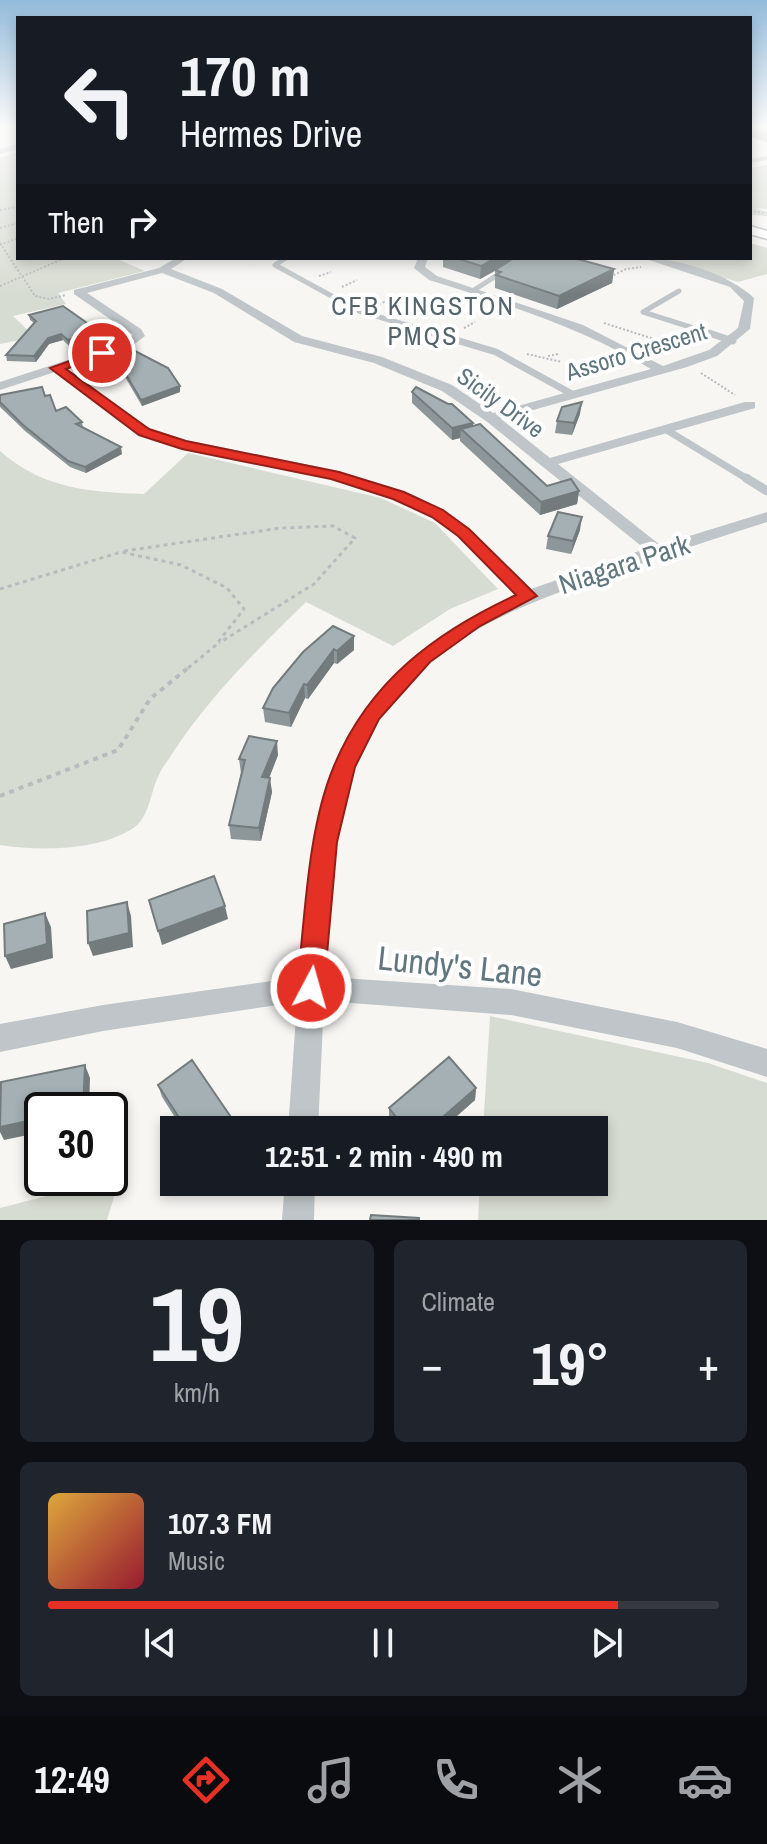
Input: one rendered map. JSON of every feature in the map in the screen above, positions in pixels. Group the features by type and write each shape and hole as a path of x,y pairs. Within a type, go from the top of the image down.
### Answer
{"street":[{"path":"78,292 163,270 180,260"},
{"path":"422,260 419,268 423,272 599,336 662,370"},
{"name":"Assoro Crescent","path":"491,418 683,364 713,353 733,341 744,329 750,300 741,291 722,280 648,262"},
{"name":"Sicily Drive","path":"163,270 218,291 298,339 393,365 447,388 491,418 659,552"},
{"path":"0,386 124,346 139,336 137,331 78,292"},
{"path":"57,368 144,432 162,439 334,475 399,495 437,513 463,532 528,596"},
{"path":"547,463 750,405"},
{"name":"Niagara Park","path":"304,1116 311,988 325,842 344,767 371,715 424,657 474,622 528,596 767,517"},
{"name":"Lundy's Lane","path":"0,1038 103,1018 311,988 511,1002 677,1035 767,1063"},
{"path":"298,1220 299,1196"}],"lane":[{"path":"283,260 275,265 284,272 359,311 496,352 572,394"},
{"path":"474,290 521,260"},
{"path":"679,291 643,312 733,341"},
{"path":"665,429 767,491"}],"path":[{"path":"0,244 35,296 49,299 78,292"},
{"path":"0,286 61,260"},
{"path":"606,279 648,262"},
{"path":"544,357 558,354"},
{"path":"683,364 750,405"},
{"path":"0,589 121,552 281,528 333,526 355,538 314,584 215,646 150,699 118,750 0,796"},
{"path":"121,552 181,565 227,588 244,609 215,646"}],"shaded area":[{"path":"0,183 16,183 16,260 120,260 145,271 58,293 66,304 13,316 35,337 0,344"},
{"path":"752,183 767,183 767,209 756,208 767,212 767,216 752,215"},
{"path":"752,244 767,248 767,274 738,282 663,260 752,260"},
{"path":"0,451 17,464 50,481 85,490 144,494 188,453 381,498 435,523 498,589 450,609 393,646 306,602 218,693 186,733 162,769 143,818 132,829 102,842 68,848 0,845"},
{"path":"490,1016 708,1063 767,1083 767,1220 478,1220 479,1196 608,1196 608,1116 484,1116"},
{"path":"46,1196 114,1196 107,1220 0,1220 0,1208"}],"building":[{"path":"462,260 492,260 481,266"},
{"path":"511,260 581,260 614,269 559,296 496,275 501,272 495,270"},
{"path":"63,306 100,332 68,340 61,334 48,338 34,356 6,355 36,321 29,315"},
{"path":"135,351 168,368 180,386 141,400 124,371 118,374 101,364"},
{"path":"42,387 45,396 50,395 56,411 66,407 82,422 76,424 121,447 85,467 68,461 0,402 0,395"},
{"path":"416,387 452,404 473,423 452,428 412,392"},
{"path":"582,402 574,423 557,421 562,407"},
{"path":"480,424 547,486 571,479 579,491 541,502 461,429"},
{"path":"558,512 582,517 573,541 548,536"},
{"path":"333,626 354,636 337,651 334,649 307,685 304,684 289,713 263,708 273,688 303,652"},
{"path":"249,736 277,741 262,777 270,778 259,828 229,825 245,760 239,759"},
{"path":"214,876 225,906 158,931 149,900"},
{"path":"127,902 129,933 88,943 87,911"},
{"path":"45,913 47,944 5,956 4,924"},
{"path":"449,1057 476,1088 444,1116 395,1116 389,1108"},
{"path":"192,1060 230,1116 178,1116 158,1085"},
{"path":"85,1065 84,1092 24,1092 24,1122 0,1127 1,1082"},
{"path":"371,1215 419,1218 419,1220 370,1220"}],"district":[{"name":"CFB KINGSTON PMQS","path":"423,320"}],"route":[{"path":"102,353 57,368 144,432 182,444 334,475 399,495 437,513 463,532 528,596 474,622 424,657 371,715 344,767 325,842 311,988"}]}
